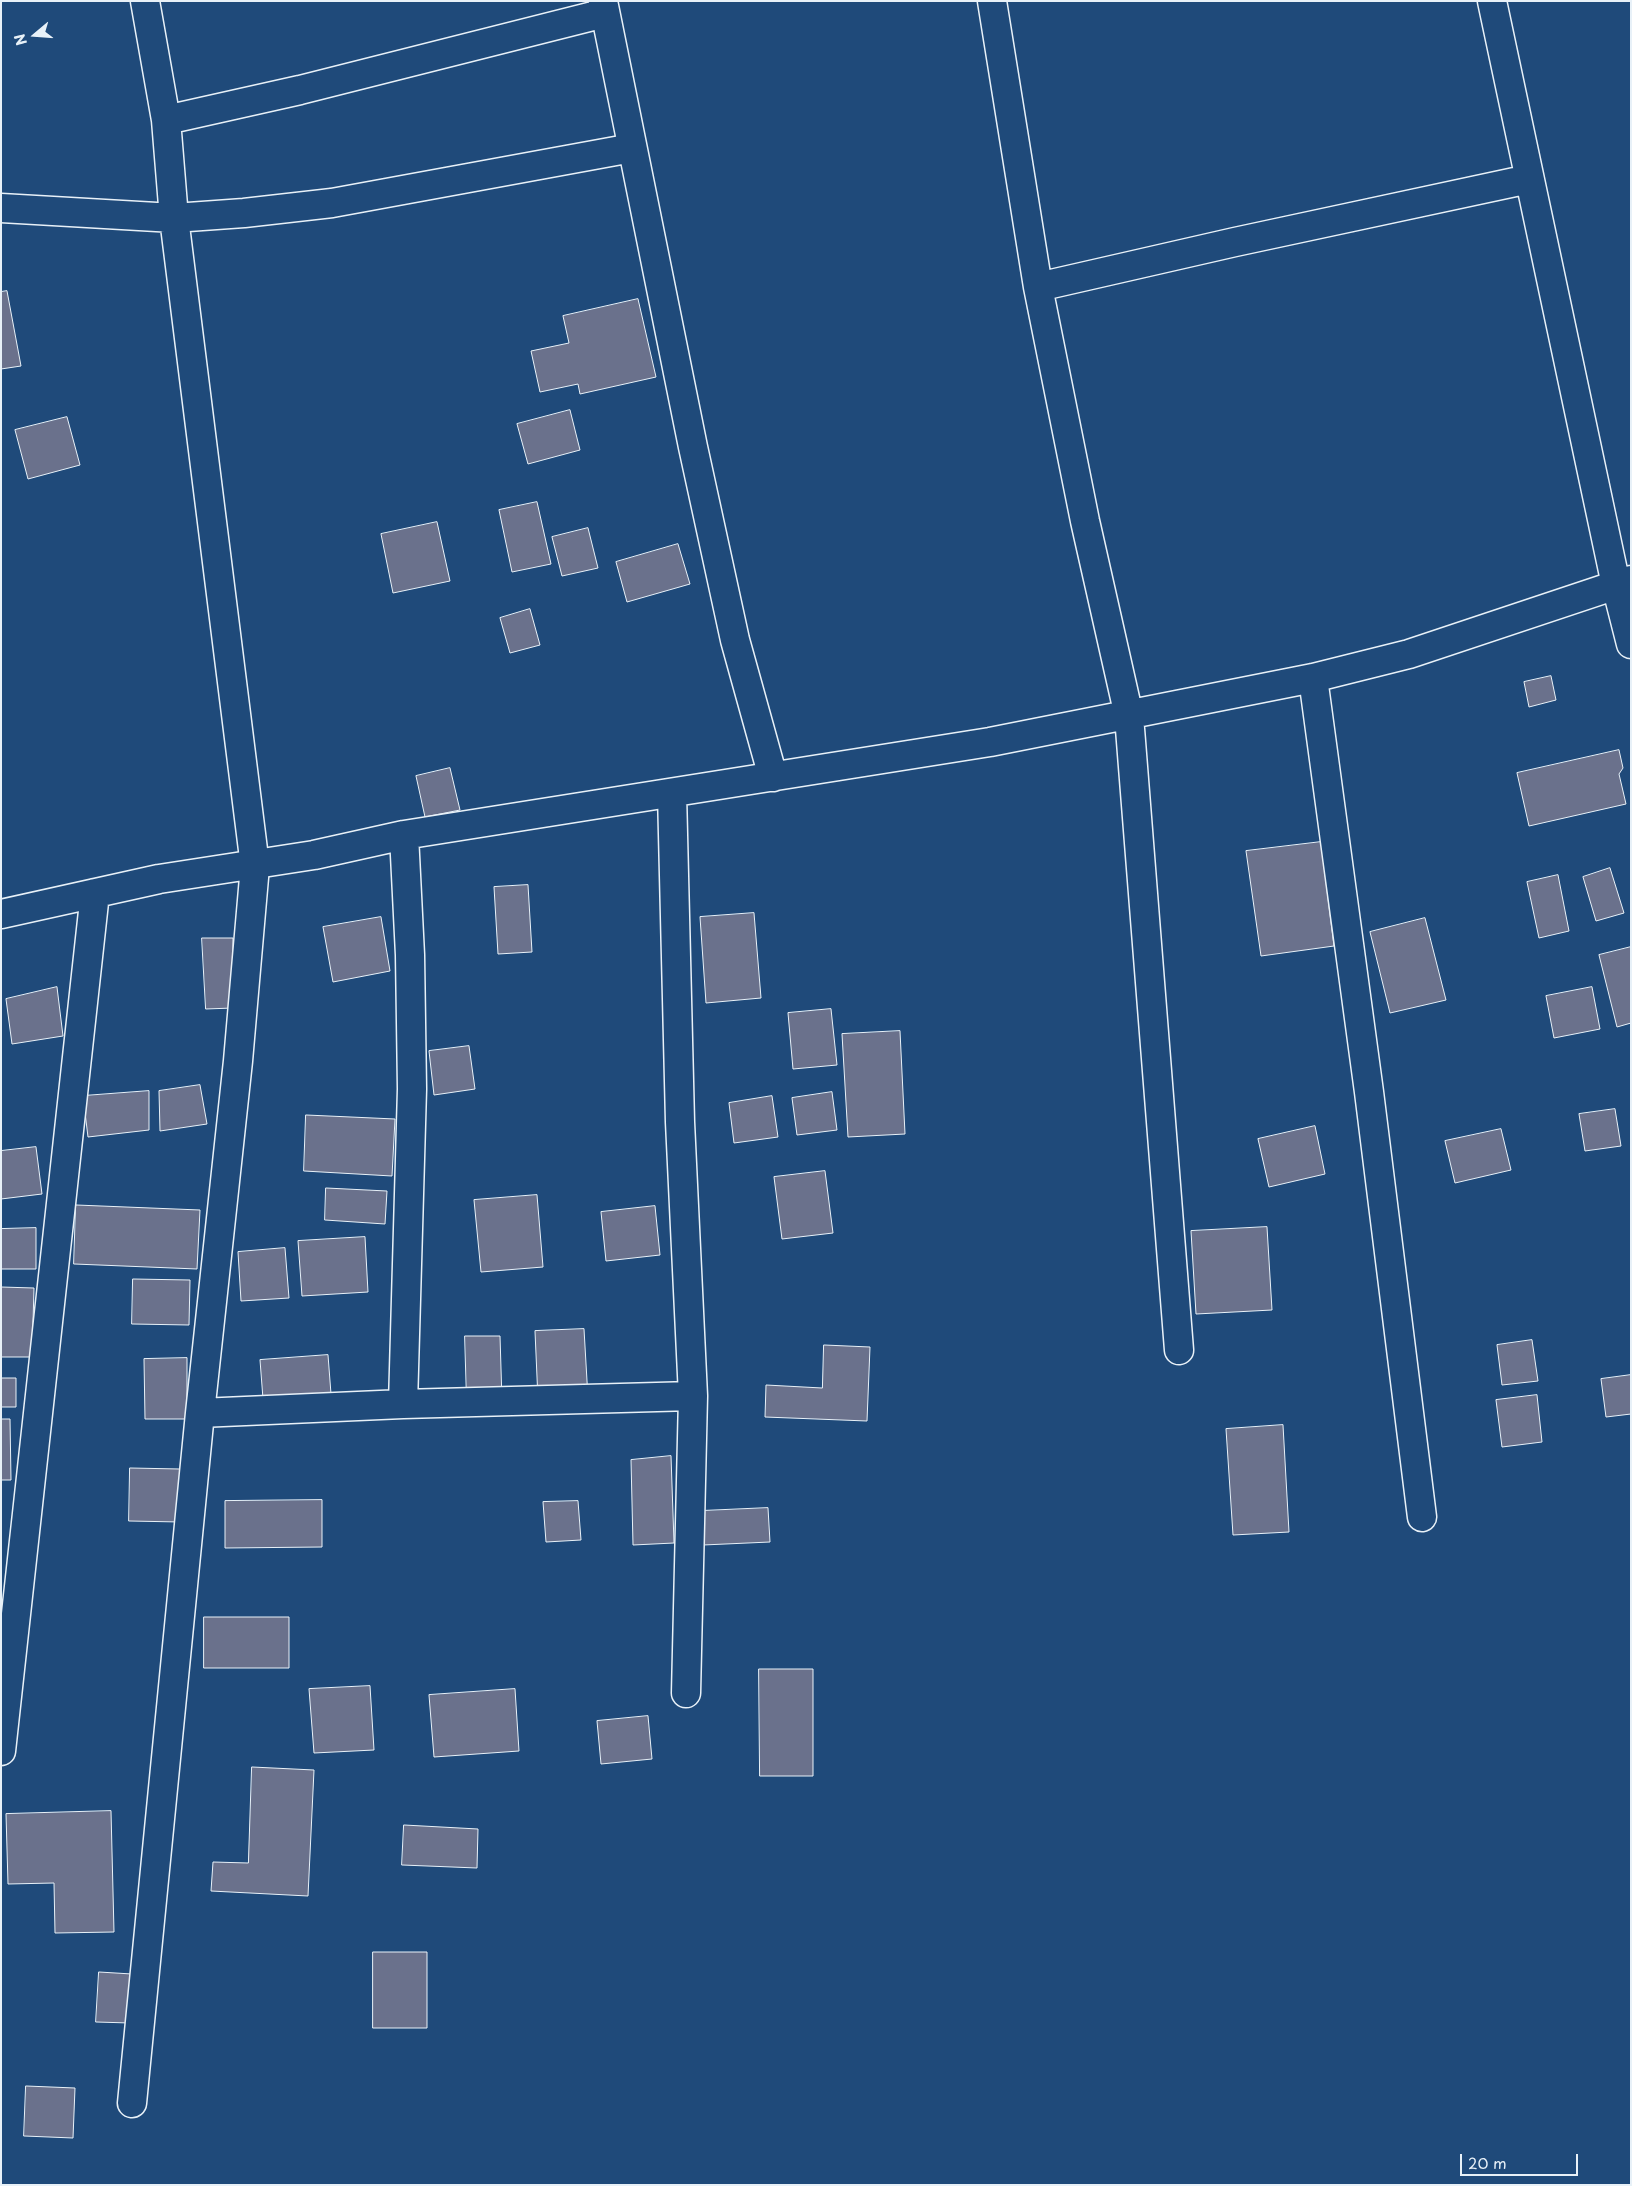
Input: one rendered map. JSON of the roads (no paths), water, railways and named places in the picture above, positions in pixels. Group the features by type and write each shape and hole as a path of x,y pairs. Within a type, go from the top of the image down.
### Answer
{"street":[{"path":"132,2103 200,1413 238,1061 255,866 174,218 166,120 145,1"},
{"path":"992,1 1038,287 1085,521 1129,716 1180,1350"},
{"path":"1492,1 1529,179 1623,583 1631,644"},
{"path":"166,120 300,90 604,7 735,640 772,777"},
{"path":"1,208 174,218 244,213 332,203 632,148"},
{"path":"1038,287 1529,179"},
{"path":"1,914 159,879 255,866 404,835 672,794 990,742 1129,716 1313,678 1409,654 1623,583"},
{"path":"1313,678 1369,1092 1422,1517"},
{"path":"672,794 680,1122 693,1396 686,1693"},
{"path":"403,1404 412,1089 410,955 404,835"},
{"path":"1,1751 95,893"},
{"path":"200,1413 403,1404 693,1396"}]}
